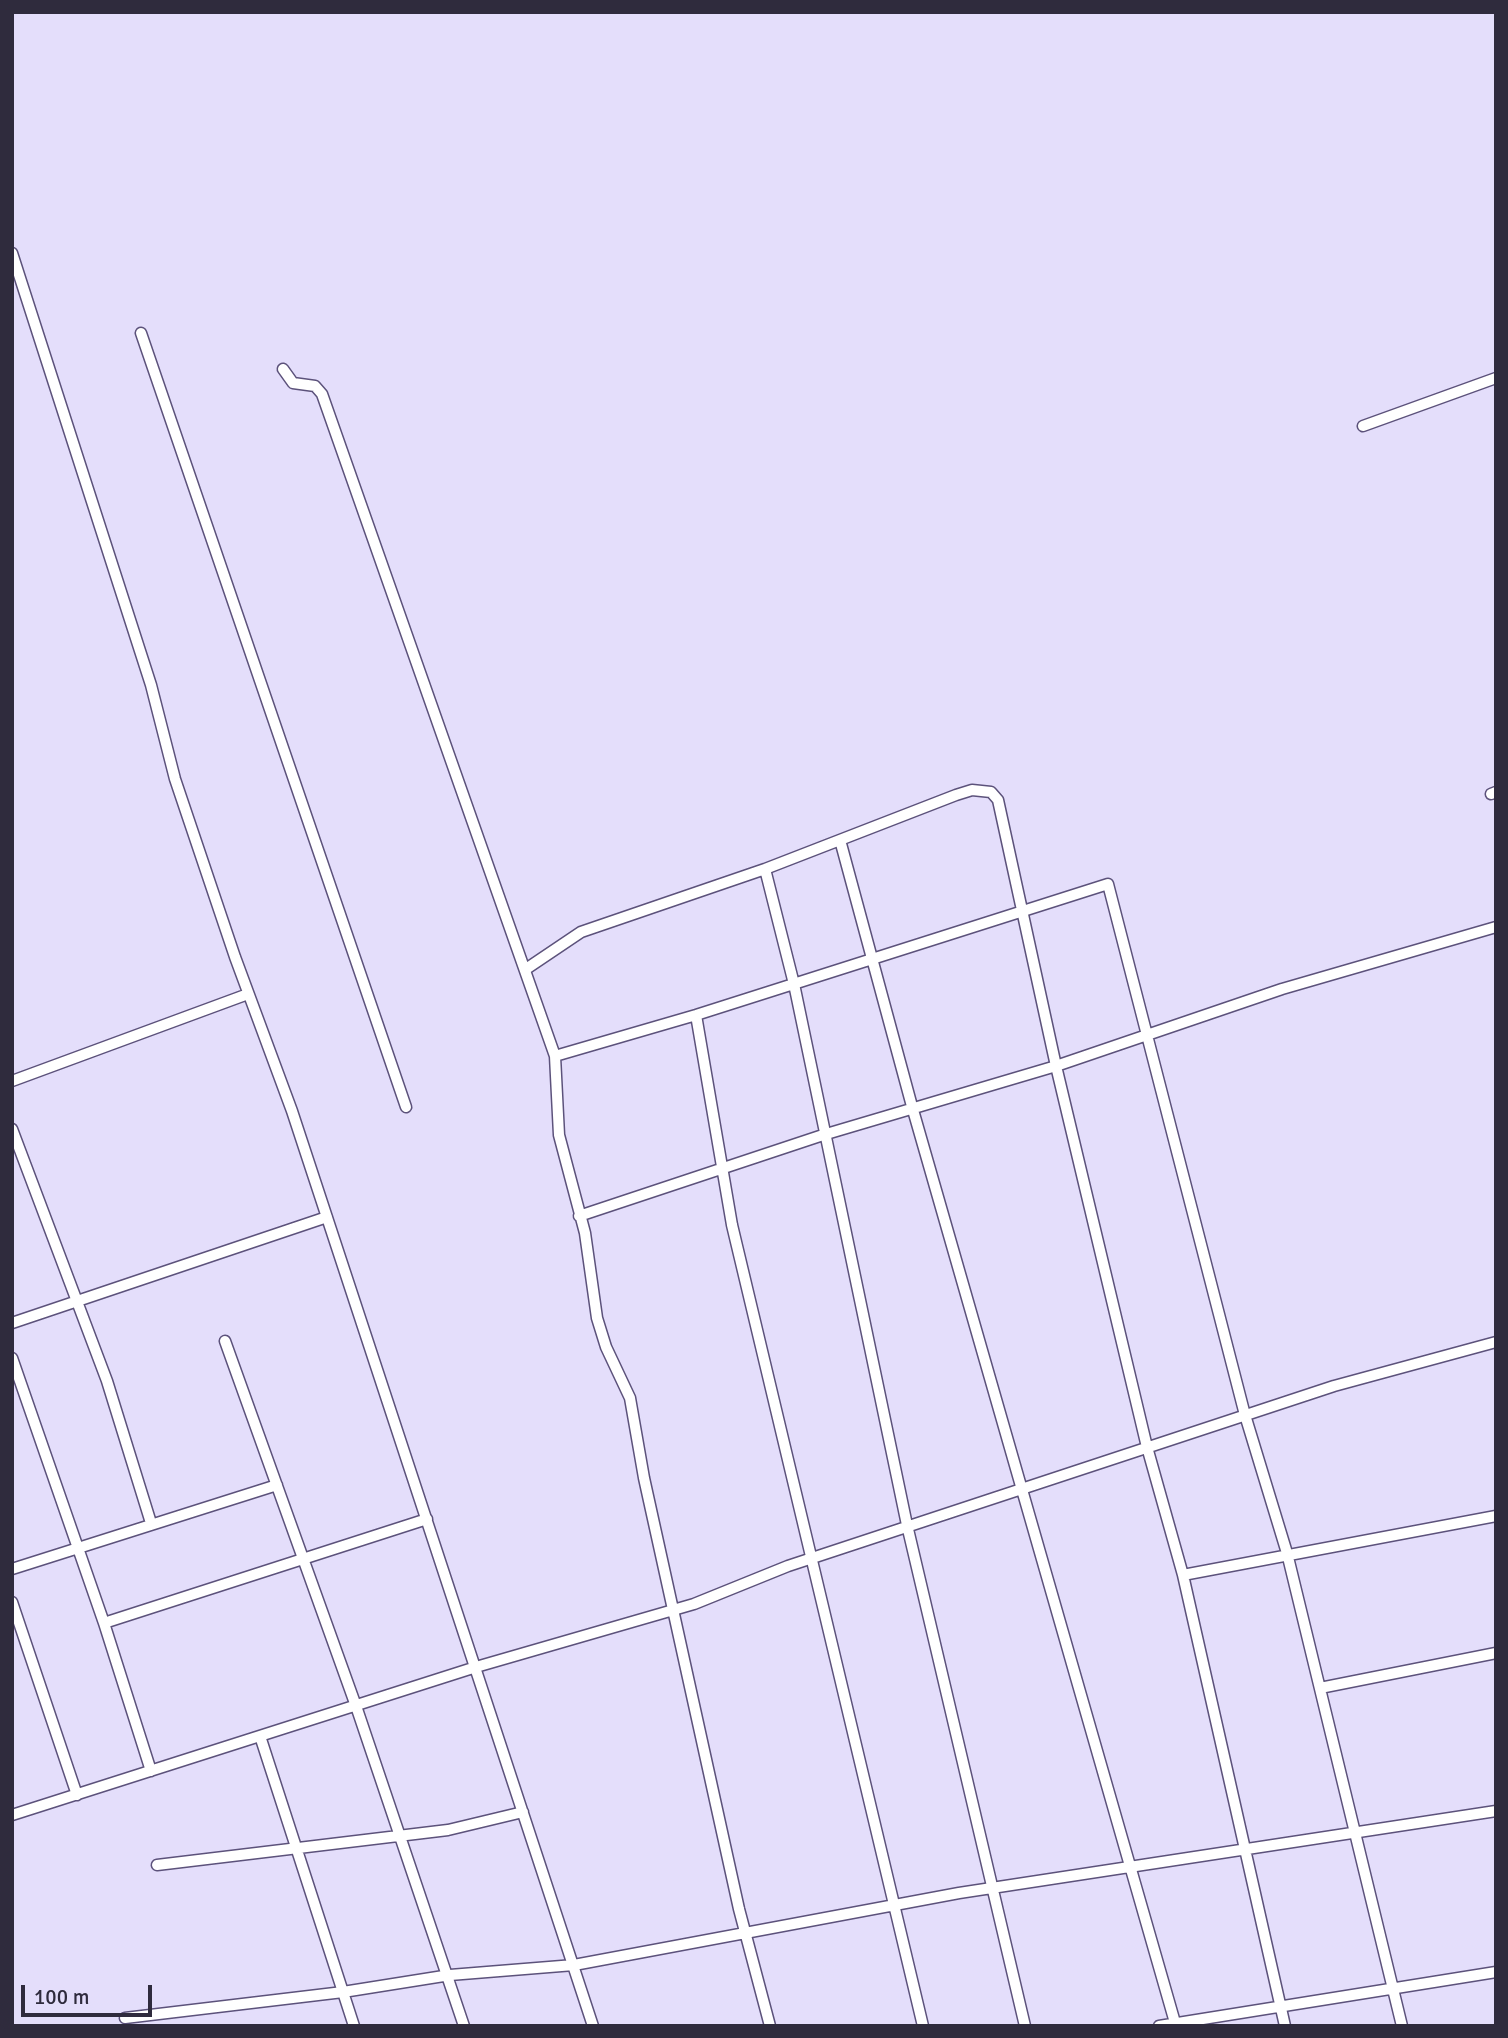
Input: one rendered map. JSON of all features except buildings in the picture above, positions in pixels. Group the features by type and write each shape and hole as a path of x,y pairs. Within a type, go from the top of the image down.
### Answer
{"street":[{"path":"12,253 151,685 175,779 327,1217 593,2026"},
{"path":"141,333 406,1107"},
{"path":"283,369 293,383 315,386 323,394 555,1056 559,1135 579,1216 597,1318 606,1347 630,1398 673,1610 745,1933 770,2026"},
{"path":"1363,426 1496,378"},
{"path":"526,969 581,932 765,869 972,790 991,792 998,800 1056,1066 1147,1447 1184,1575 1243,1850 1285,2026"},
{"path":"840,840 913,1110 1176,2024"},
{"path":"765,869 794,984 823,1135 908,1525 1025,2026"},
{"path":"555,1056 872,960 1108,884 1245,1415 1287,1553 1352,1833 1402,2026"},
{"path":"579,1216 723,1171 823,1135 1056,1066 1147,1033 1307,982 1496,927"},
{"path":"12,1081 248,994"},
{"path":"696,1014 732,1225 923,2026"},
{"path":"12,1129 107,1381 151,1523"},
{"path":"12,1323 327,1217"},
{"path":"225,1341 356,1706 464,2026"},
{"path":"12,1815 476,1667 673,1610 812,1557 1334,1386 1496,1342"},
{"path":"12,1358 104,1623 151,1771"},
{"path":"12,1569 276,1485"},
{"path":"1184,1575 1287,1553 1496,1516"},
{"path":"104,1623 427,1519"},
{"path":"12,1602 77,1795"},
{"path":"1320,1688 1496,1653"},
{"path":"260,1736 354,2026"},
{"path":"125,2018 343,1992 448,1975 573,1965 993,1888 1496,1811"},
{"path":"157,1865 401,1837 448,1830 523,1812"},
{"path":"1159,2026 1496,1972"}]}
